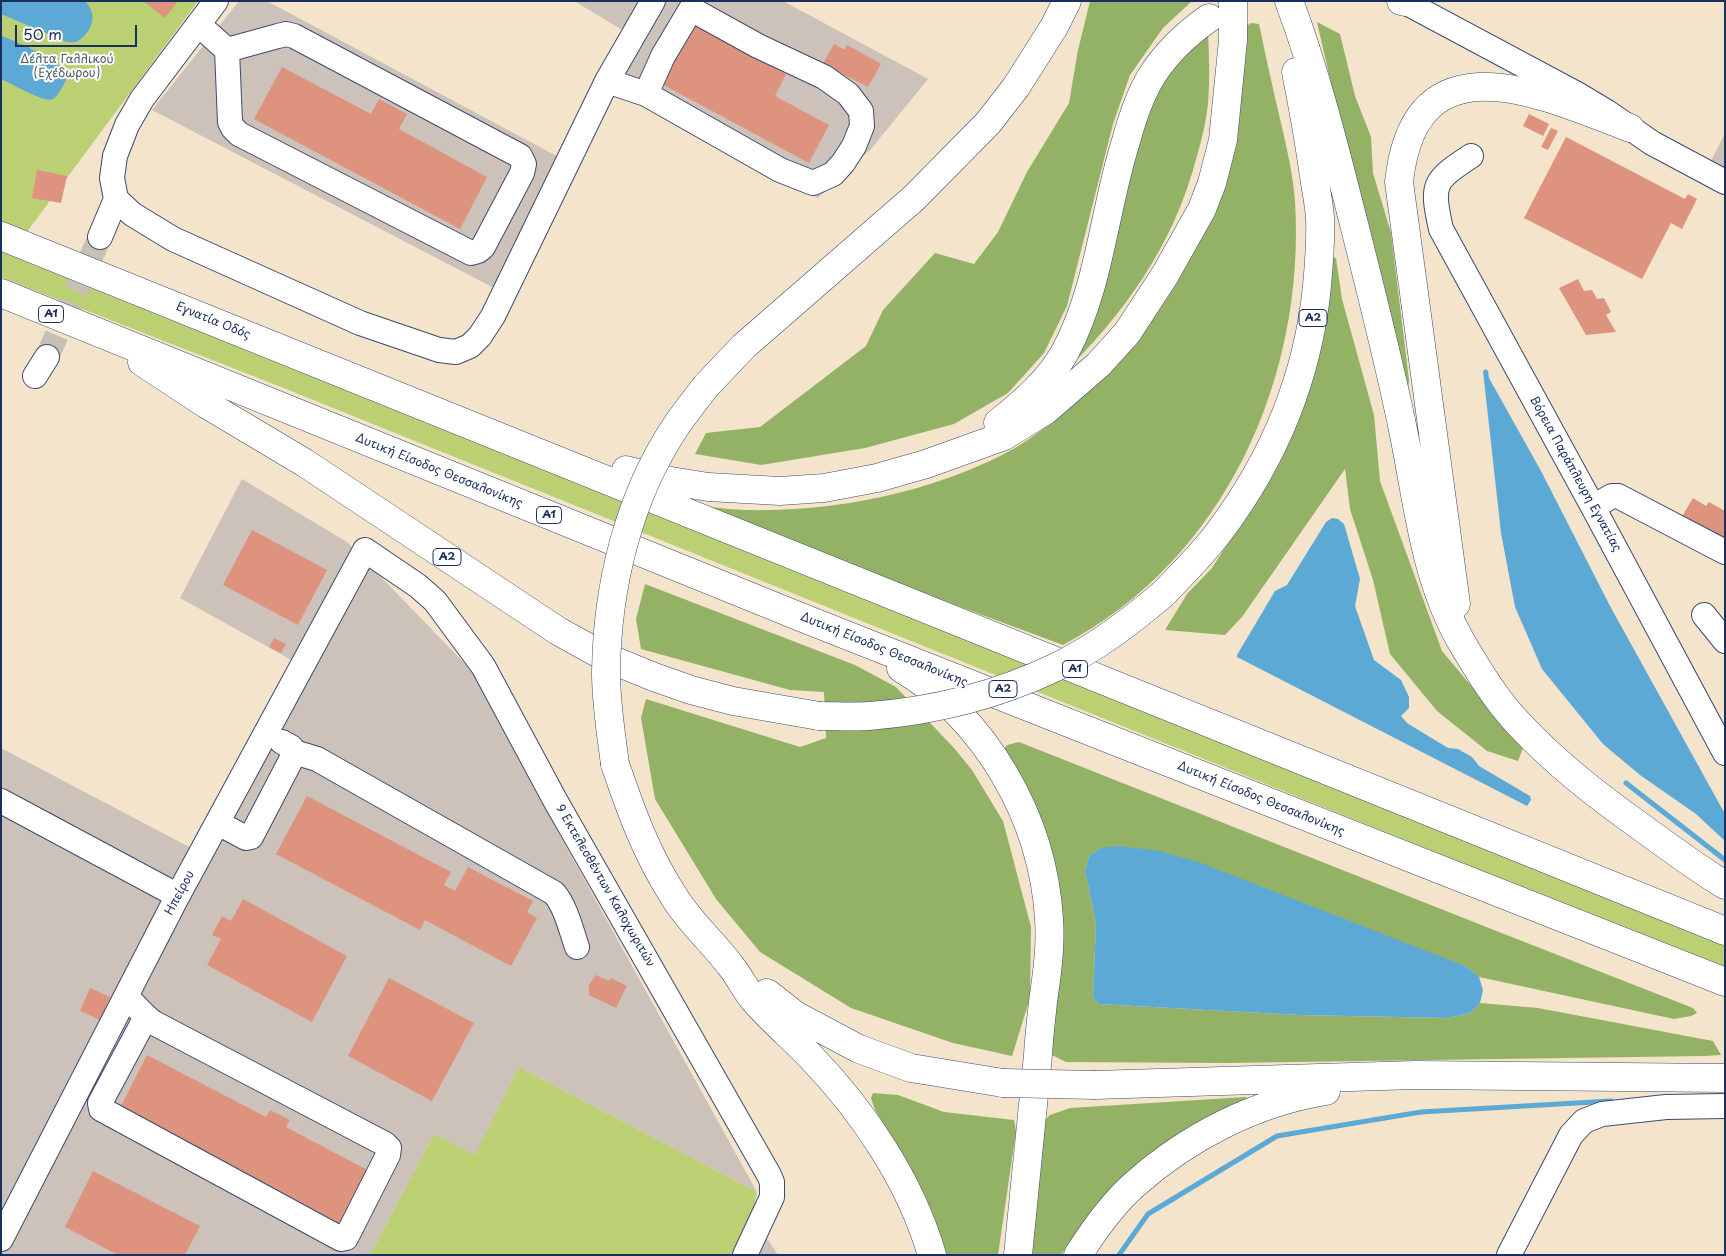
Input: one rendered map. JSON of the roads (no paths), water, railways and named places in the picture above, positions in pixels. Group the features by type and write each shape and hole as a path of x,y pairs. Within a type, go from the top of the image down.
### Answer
{"highway":[{"path":"932,1255 917,1215 887,1154 856,1108 810,1056 754,1000 730,965 695,926 673,896 653,861 633,817 615,764 606,674 610,604 621,551 635,506 654,465 676,427 706,386 744,346 914,198 988,122 1016,87 1068,1"},
{"path":"425,407 508,428 630,472 671,481 708,486 780,491 824,488 877,478 1004,436 1046,410 1098,364 1127,334 1182,247 1202,210 1209,192 1223,140 1233,40 1233,1"},
{"name":"Α2","path":"102,334 169,381 305,462 558,631 605,657 691,690 732,701 819,716 867,716 909,712 953,703 1007,687 1057,667 1102,640 1135,617 1162,594 1191,565 1218,533 1245,495 1286,417 1311,336 1319,263 1320,218 1303,107 1282,1"},
{"path":"1289,1 1330,131 1358,241 1403,429 1426,548 1439,594 1460,640 1482,676 1516,721 1559,764 1605,802 1699,869 1725,885"},
{"path":"965,450 1025,401 1047,379 1065,352 1084,312 1117,167 1133,114 1151,78 1165,57 1187,34 1209,18"},
{"path":"1460,640 1398,182 1401,160 1407,142 1417,122 1426,110 1441,97 1455,91 1475,87 1496,86 1525,91 1630,128"},
{"name":"Εγνατία Οδός","path":"1,236 425,407"},
{"name":"Α1","path":"1,293 102,334"},
{"name":"Δυτική Είσοδος Θεσσαλονίκης","path":"102,334 804,618 1725,982"},
{"name":"Α1","path":"425,407 1725,931"},
{"path":"804,618 920,679 952,708 972,728 993,756 1012,788 1034,841 1045,882 1050,919 1050,953 1042,1010 1018,1255"},
{"path":"730,965 795,1015 859,1049 911,1068 1003,1083 1095,1085 1415,1075 1725,1078"},
{"path":"1078,1255 1112,1207 1135,1184 1174,1153 1219,1127 1254,1111 1300,1095 1415,1075"}],"street":[{"path":"100,237 116,199 112,178 115,156 127,125 142,99 216,1"},
{"path":"116,199 132,214 174,239 360,323 439,350 456,352 470,346 480,336 493,316 607,81 653,1"},
{"path":"1409,3 1577,94 1652,143 1725,182"},
{"path":"607,81 646,94 780,170 813,182 833,174 854,146 862,126 861,111 848,94 840,88 691,9 663,56 646,94"},
{"path":"199,25 227,50 230,122 239,134 471,253 483,248 522,173 524,164 520,156 294,36 286,34 227,50"},
{"name":"Βόρεια Παράπλευρη Εγνατίας","path":"1471,156 1441,178 1436,192 1435,203 1441,229 1725,753"},
{"path":"1593,507 1612,496 1618,496 1725,552"},
{"name":"Ηπείρου","path":"1,1239 176,899 365,550"},
{"name":"9 Εκτελεσθέντων Καλοχωριτών","path":"365,550 418,586 435,601 483,666 555,800 769,1175 772,1182 772,1197 745,1255"},
{"path":"1704,615 1725,642"},
{"path":"267,732 291,747 294,752 318,759 554,893 562,906 577,947"},
{"path":"218,823 246,838 251,837 294,752"},
{"path":"1,801 169,891 176,899"},
{"path":"127,997 154,1023 385,1144 389,1148 388,1155 346,1238 341,1239 101,1109 100,1103 146,1017"},
{"path":"1509,1255 1564,1148 1578,1125 1595,1116 1666,1107 1725,1106"}],"water":[{"path":"1,1 85,1 92,13 91,26 78,41 67,42 1,14"},
{"path":"1,36 18,42 50,59 64,72 67,78 53,99 43,99 1,79"},
{"path":"1486,369 1489,378 1541,471 1610,606 1725,814 1725,841 1696,814 1640,775 1603,744 1542,669 1515,607 1501,533 1483,371"},
{"path":"1332,518 1338,519 1344,524 1360,579 1355,606 1374,660 1401,680 1409,697 1409,708 1401,716 1407,723 1448,748 1458,749 1472,757 1479,766 1530,796 1531,800 1527,806 1237,657 1275,591 1287,585 1326,522"},
{"path":"1119,846 1160,851 1201,863 1465,966 1479,977 1483,990 1480,1003 1470,1013 1448,1018 1299,1015 1098,1004 1093,997 1096,923 1085,871 1089,856 1101,848"}],"waterway":[{"path":"1626,783 1725,860"},
{"path":"1119,1255 1148,1214 1277,1136 1421,1112 1611,1101"}],"tunnel":[{"path":"47,357 100,237"}],"park label":[{"name":"Δέλτα Γαλλικού (Εχέδωρου)","path":"67,67"}]}
